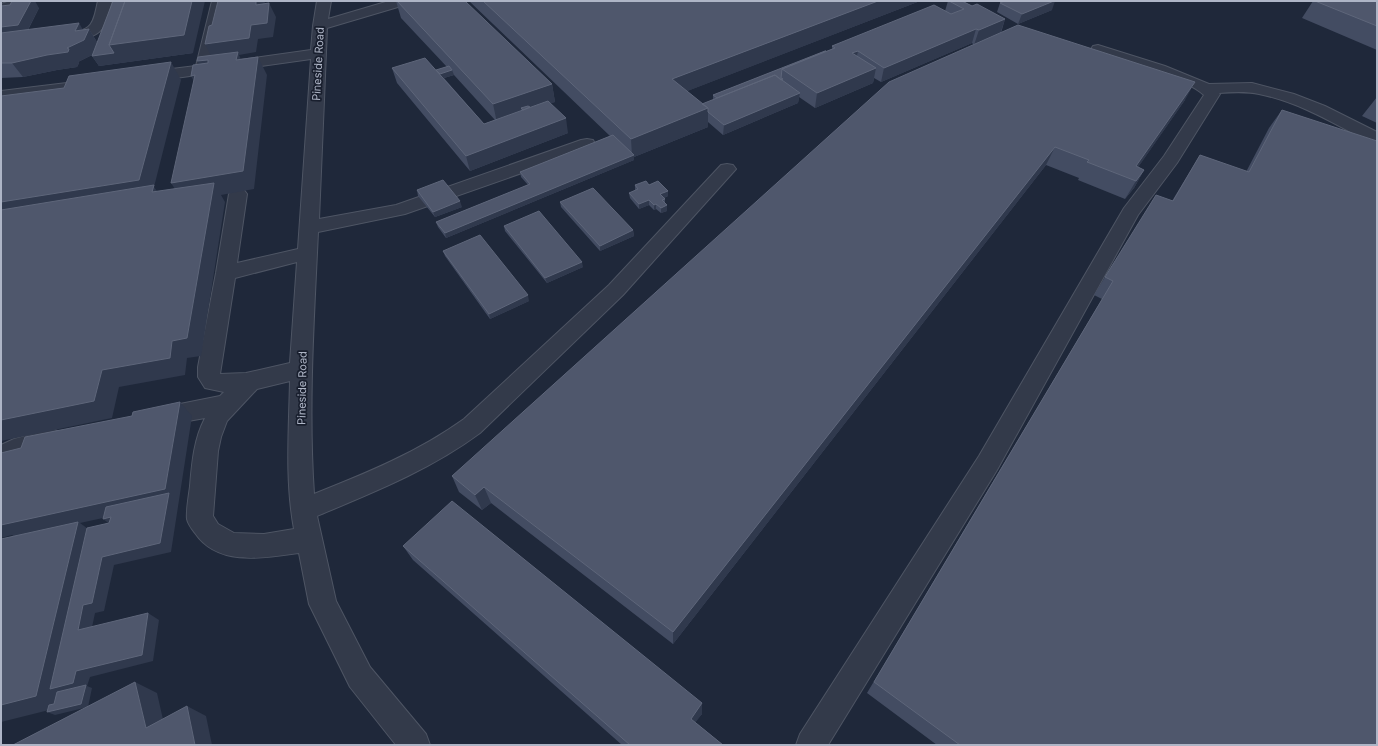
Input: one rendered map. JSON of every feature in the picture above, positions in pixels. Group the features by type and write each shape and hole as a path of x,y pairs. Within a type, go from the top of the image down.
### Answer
{"street":[{"path":"1,9 23,1"},
{"path":"1,46 89,33 97,25 104,1"},
{"path":"203,70 219,1"},
{"name":"Pineside Road","path":"324,1 318,54 310,227 301,369 300,459 303,510 323,604 360,677 415,745"},
{"path":"320,26 403,1"},
{"path":"811,745 988,463 1130,212 1171,159 1212,94 1190,80 1098,49"},
{"path":"132,79 318,54"},
{"path":"1,96 86,85"},
{"path":"1206,89 1233,87 1258,89 1280,95 1327,114 1377,139"},
{"path":"310,227 399,210 587,144"},
{"path":"303,510 416,461 452,442 472,426 616,290 727,169"},
{"path":"238,194 226,273 209,367 209,376 213,382 219,383 250,381 301,369"},
{"path":"226,273 308,253"},
{"path":"250,381 227,404 213,423 206,447 200,519 205,530 224,544 238,547 251,547 309,539"},
{"path":"139,421 227,404"},
{"path":"1,457 14,449 26,445 72,434"}],"building":[{"path":"12,1 31,1 18,25 1,27 1,6 10,5"},
{"path":"113,1 125,1 109,45 114,53 92,56"},
{"path":"125,1 192,1 184,35 109,45"},
{"path":"218,1 256,1 256,5 269,3 267,23 251,25 249,38 205,44 209,26 212,25"},
{"path":"397,1 465,1 552,84 493,104"},
{"path":"483,1 878,1 672,79 708,108 631,139"},
{"path":"949,1 962,1 972,6 977,4 1005,19 979,30 976,29 884,68 858,51 852,53 876,68 817,93 782,69 835,48 832,46 934,5 951,14 964,9"},
{"path":"1004,1 1054,1 1022,14 1000,3"},
{"path":"1315,1 1377,1 1377,26"},
{"path":"79,23 75,31 89,29 84,40 67,48 69,49 68,52 12,63 1,63 1,33"},
{"path":"1018,25 1195,82 1136,166 1144,170 1136,181 1087,162 1089,160 1055,147 673,632 484,487 475,495 452,476 889,82"},
{"path":"825,51 782,69 781,78 783,79 781,80 775,75 717,98 713,95"},
{"path":"238,52 236,60 258,57 243,171 171,183 195,75 191,76 193,65 208,63 208,60 197,61 198,57"},
{"path":"425,58 484,124 548,101 566,118 466,156 392,68"},
{"path":"171,62 139,180 1,202 1,96 64,88 69,76"},
{"path":"449,66 452,70 440,74 436,70"},
{"path":"775,75 800,93 724,125 708,112 708,108 702,104"},
{"path":"528,106 530,107 523,110 521,108"},
{"path":"1282,110 1377,141 1377,745 960,745 874,682 1113,281 1105,277 1156,195 1173,201 1200,155 1249,172"},
{"path":"613,135 634,155 445,233 436,222 530,184 520,172"},
{"path":"443,180 460,201 433,212 417,190"},
{"path":"646,181 649,185 658,181 668,191 660,194 665,199 662,200 667,205 661,208 656,204 654,205 649,200 639,204 629,193 638,189 635,185"},
{"path":"214,183 187,338 172,341 170,358 102,370 94,401 1,420 1,210 154,185 152,192"},
{"path":"593,188 633,230 600,246 560,202"},
{"path":"539,211 582,262 545,278 504,226"},
{"path":"480,235 528,295 489,314 443,251"},
{"path":"180,402 165,489 1,525 1,453 21,448 25,437 132,416 133,412"},
{"path":"169,493 160,543 102,557 92,603 83,605 78,630 148,613 142,655 76,671 73,683 50,689 87,528 109,523 111,517 103,519 106,507"},
{"path":"452,501 702,703 691,719 723,745 630,745 403,546"},
{"path":"78,522 36,696 1,705 1,539"},
{"path":"135,682 146,728 187,706 195,745 13,745"},
{"path":"86,685 81,704 47,712 49,705 54,704 57,692"}]}
